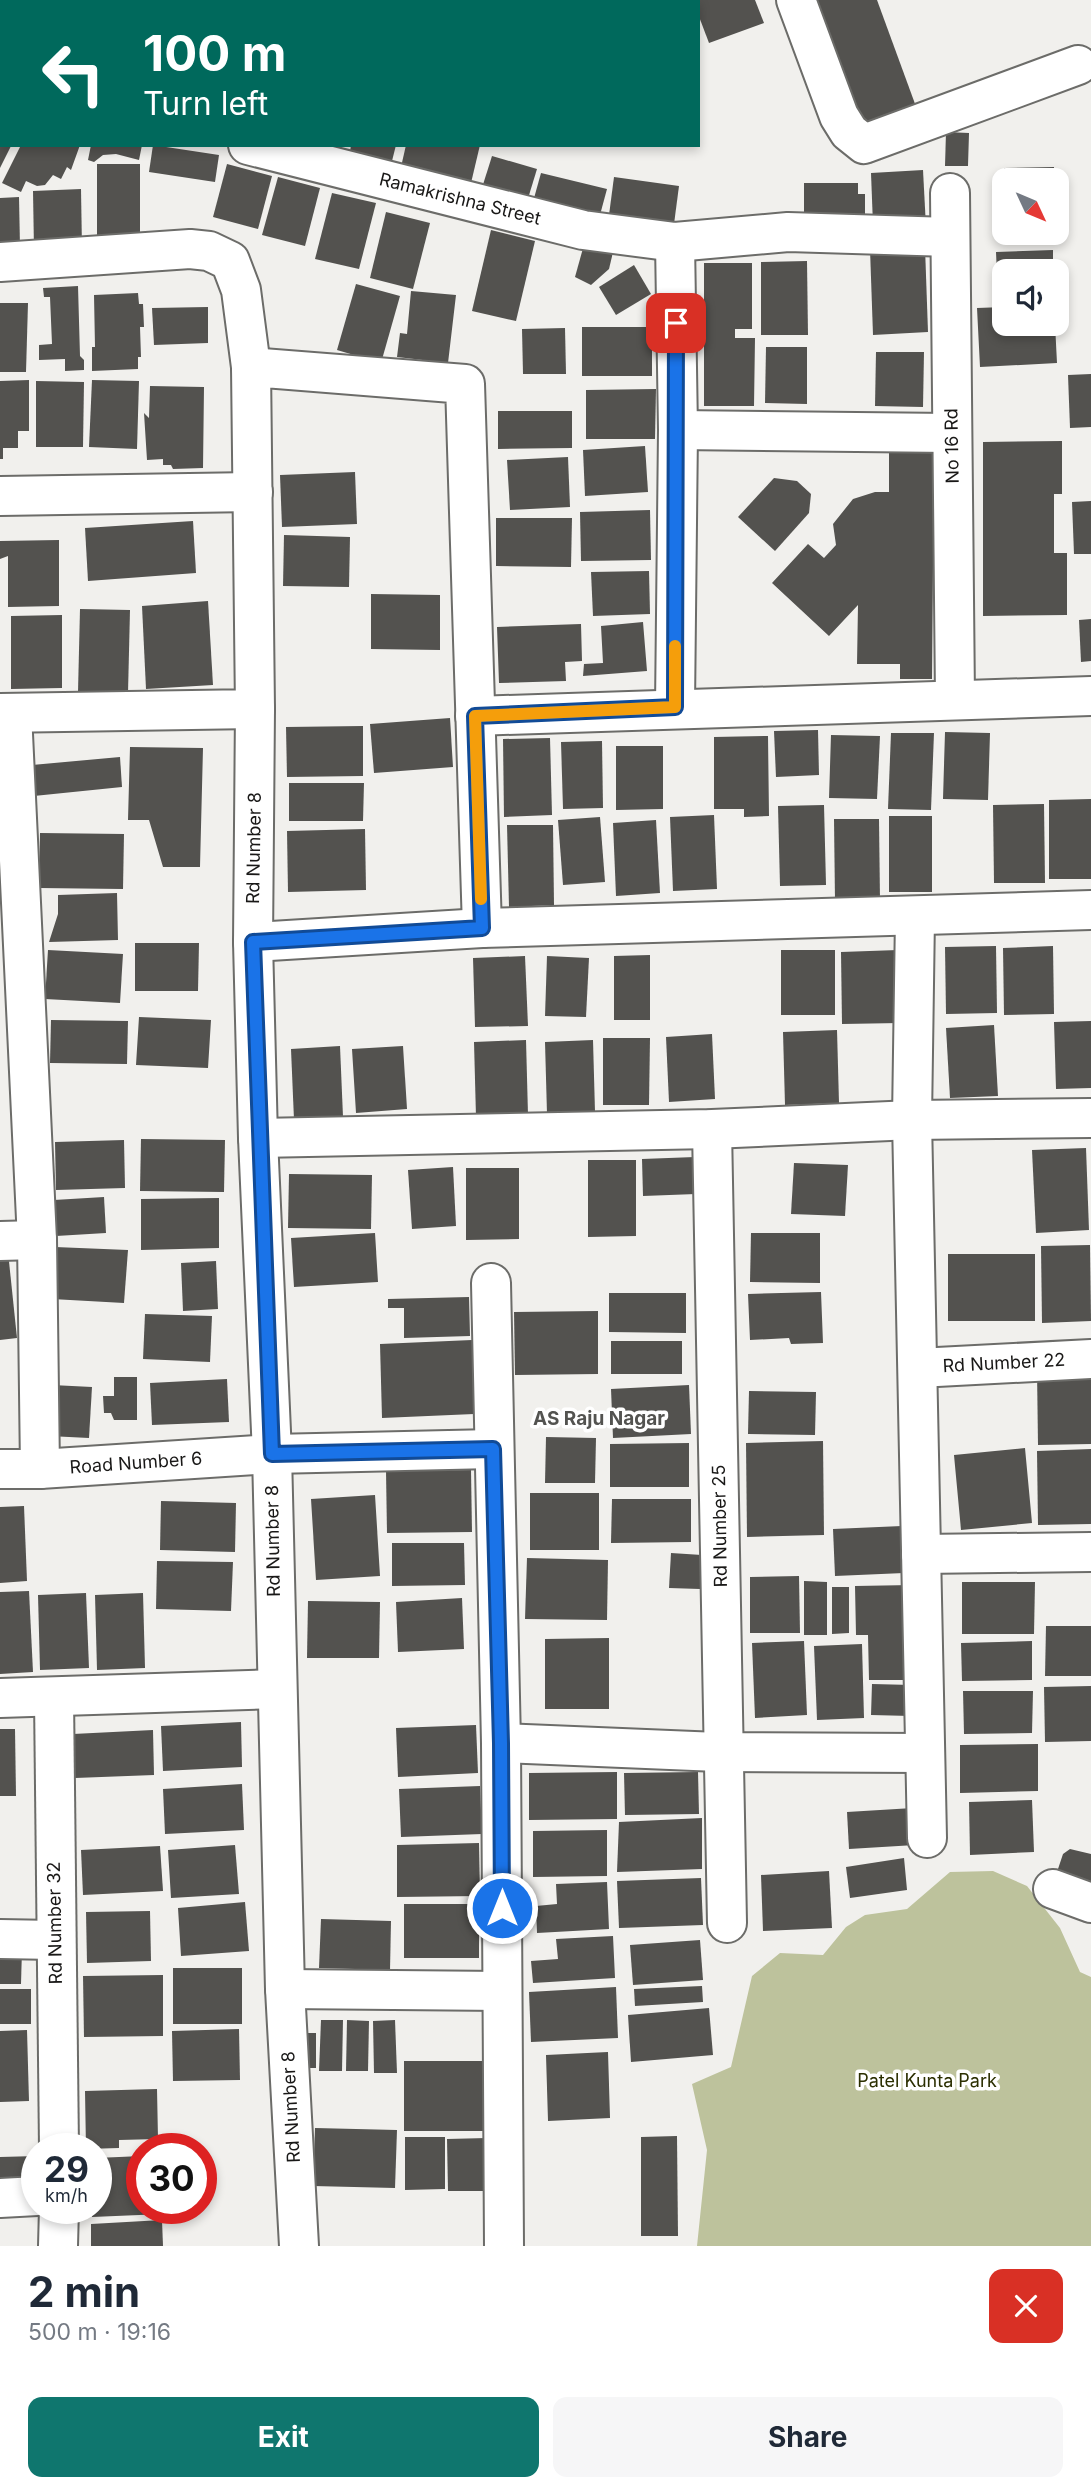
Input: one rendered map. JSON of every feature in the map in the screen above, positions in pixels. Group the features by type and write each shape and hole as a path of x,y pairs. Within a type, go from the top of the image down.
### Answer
{"street":[{"path":"796,0 839,116 849,132 863,145 1078,65"},
{"name":"Ramakrishna Street","path":"256,147 583,230 675,242 788,232 950,237"},
{"name":"No 16 Rd","path":"950,194 955,699"},
{"path":"675,242 678,430 675,707"},
{"name":"Rd Number 8","path":"0,262 190,249 209,251 230,261 241,290 251,367 255,709 253,942 258,1138 272,1454 275,1689 285,1989 299,2246"},
{"path":"251,367 465,384 482,928"},
{"path":"678,430 951,433"},
{"path":"0,496 253,492"},
{"path":"475,716 675,707 1091,696"},
{"path":"40,1469 19,1241 6,713 255,709"},
{"path":"253,942 482,928 1091,910"},
{"path":"915,916 912,1121 927,1838"},
{"path":"258,1138 1091,1118"},
{"name":"Rd Number 25","path":"712,1129 727,1923"},
{"path":"491,1283 501,1743 504,2246"},
{"name":"Rd Number 22","path":"918,1368 1091,1359"},
{"name":"Road Number 6","path":"0,1469 40,1469 272,1454 493,1449"},
{"path":"921,1554 1091,1552"},
{"path":"0,1698 275,1689"},
{"name":"Rd Number 32","path":"54,1697 59,2133"},
{"path":"501,1743 725,1752 925,1753"},
{"path":"1053,1889 1091,1903"},
{"path":"0,1939 55,1940"},
{"path":"285,1989 502,1991"},
{"path":"0,2198 21,2197"},
{"path":"58,2246 59,2224"}],"green space":[{"name":"Patel Kunta Park","path":"993,1871 1027,1886 1060,1928 1080,1972 1091,1977 1091,2246 697,2246 707,2150 692,2084 731,2067 752,1976 780,1953 823,1955 846,1927 865,1915 907,1909 950,1872"}],"building":[{"path":"700,0 755,0 764,23 709,43 700,19"},
{"path":"816,0 877,0 918,112 865,132"},
{"path":"946,132 969,133 968,166 945,166"},
{"path":"0,147 10,147 0,168"},
{"path":"20,147 79,147 71,170 67,167 61,179 53,175 45,185 37,186 26,181 21,192 2,183"},
{"path":"91,147 142,147 139,160 116,154 103,155 94,162 88,160"},
{"path":"153,147 219,155 215,182 149,172"},
{"path":"351,147 396,147 392,161 350,152"},
{"path":"406,147 480,147 471,183 401,167"},
{"path":"492,156 537,169 526,205 481,191"},
{"path":"97,164 140,164 140,236 97,235"},
{"path":"227,164 272,176 258,229 213,217"},
{"path":"923,170 926,227 873,225 871,173"},
{"path":"541,173 607,189 597,226 531,209"},
{"path":"278,177 320,188 305,246 262,235"},
{"path":"614,177 679,186 674,224 609,215"},
{"path":"804,183 858,183 858,194 865,194 865,216 804,217"},
{"path":"81,189 82,249 34,250 33,191"},
{"path":"332,193 376,203 359,269 315,259"},
{"path":"19,197 20,247 0,248 0,198"},
{"path":"386,212 430,223 413,289 370,278"},
{"path":"491,230 535,241 516,321 472,311"},
{"path":"585,241 614,248 609,269 591,285 575,277"},
{"path":"925,247 928,332 873,335 870,249"},
{"path":"1053,250 1053,259 996,259 996,252"},
{"path":"807,261 808,335 761,335 761,262"},
{"path":"704,263 752,263 752,329 735,329 735,338 755,338 754,406 704,406"},
{"path":"634,265 651,294 616,315 599,287"},
{"path":"356,284 400,296 381,363 337,350"},
{"path":"78,286 80,356 84,360 84,370 65,371 65,359 39,360 39,345 52,344 50,297 44,297 43,288"},
{"path":"411,291 456,295 448,363 397,357 400,333 407,334"},
{"path":"138,293 139,304 143,304 144,327 140,327 141,357 138,357 138,369 92,371 92,347 95,347 94,295"},
{"path":"0,303 28,303 26,372 0,372"},
{"path":"208,307 208,343 154,345 152,308"},
{"path":"992,307 992,336 1056,336 1057,363 980,367 977,308"},
{"path":"582,327 652,327 652,376 582,376"},
{"path":"565,328 566,374 523,374 522,329"},
{"path":"766,347 807,347 807,404 765,403"},
{"path":"876,352 924,352 923,407 875,406"},
{"path":"1091,374 1091,427 1070,428 1068,375"},
{"path":"29,380 29,431 18,431 18,448 3,448 3,459 0,459 0,381"},
{"path":"92,380 139,381 137,449 89,447"},
{"path":"36,381 84,382 83,447 36,447"},
{"path":"150,386 204,387 203,468 173,469 171,465 163,465 163,459 147,460 144,413 149,418"},
{"path":"656,389 655,439 586,439 586,390"},
{"path":"498,411 572,411 572,448 498,449"},
{"path":"1062,441 1062,494 1054,494 1054,553 1067,553 1067,615 983,616 983,442"},
{"path":"645,446 648,492 585,496 583,450"},
{"path":"934,451 932,679 900,679 900,664 857,664 858,605 829,636 772,583 808,544 824,558 836,545 833,524 853,499 875,492 889,492 889,452"},
{"path":"568,457 570,507 510,510 507,460"},
{"path":"355,472 357,524 282,527 280,475"},
{"path":"774,478 797,481 811,494 809,513 775,551 738,517"},
{"path":"1091,501 1091,554 1074,554 1072,502"},
{"path":"650,510 651,560 581,561 580,512"},
{"path":"496,518 572,518 571,567 496,566"},
{"path":"193,521 196,573 88,581 85,528"},
{"path":"284,535 350,537 349,587 283,586"},
{"path":"59,540 59,606 8,607 8,556 0,559 0,541"},
{"path":"649,571 650,614 593,616 591,572"},
{"path":"371,594 440,595 440,650 371,649"},
{"path":"208,601 213,685 146,689 142,606"},
{"path":"80,609 130,610 128,693 78,692"},
{"path":"62,615 62,688 11,689 11,616"},
{"path":"1091,619 1091,661 1081,662 1079,620"},
{"path":"643,622 647,671 583,676 584,664 603,663 601,626"},
{"path":"581,624 582,661 565,662 566,681 499,683 497,627"},
{"path":"450,718 453,767 374,773 370,724"},
{"path":"363,726 363,776 287,777 286,727"},
{"path":"818,730 819,775 776,777 774,731"},
{"path":"945,732 990,733 988,800 943,799"},
{"path":"891,733 934,733 931,810 888,809"},
{"path":"831,735 880,736 877,799 829,798"},
{"path":"768,736 769,816 744,817 744,809 714,809 714,737"},
{"path":"550,738 552,815 504,817 503,739"},
{"path":"602,741 603,808 563,809 561,742"},
{"path":"616,746 663,746 663,809 616,810"},
{"path":"130,747 203,748 200,867 163,867 149,820 128,820"},
{"path":"120,757 122,787 24,797 21,766"},
{"path":"289,783 364,783 363,821 289,821"},
{"path":"1091,799 1091,879 1049,879 1049,800"},
{"path":"1044,804 1045,883 994,883 993,805"},
{"path":"824,805 826,885 780,886 778,806"},
{"path":"714,815 717,889 673,891 670,817"},
{"path":"889,816 932,816 932,892 889,892"},
{"path":"600,817 605,882 563,885 558,820"},
{"path":"834,819 879,819 880,901 835,901"},
{"path":"656,820 660,893 616,896 613,823"},
{"path":"507,825 553,825 554,905 509,907"},
{"path":"365,829 366,890 288,892 287,831"},
{"path":"40,833 124,834 123,889 39,888"},
{"path":"117,893 118,940 49,942 58,914 58,895"},
{"path":"135,943 199,943 198,991 135,991"},
{"path":"996,946 997,1013 946,1014 945,947"},
{"path":"1053,946 1054,1014 1004,1015 1003,948"},
{"path":"48,950 123,954 120,1003 45,999"},
{"path":"781,950 835,950 835,1015 781,1015"},
{"path":"898,950 900,1023 842,1024 841,952"},
{"path":"650,955 650,1020 614,1020 614,956"},
{"path":"525,956 528,1026 475,1027 473,958"},
{"path":"547,956 589,958 586,1017 545,1016"},
{"path":"139,1017 211,1020 208,1068 136,1065"},
{"path":"51,1020 128,1021 127,1064 50,1063"},
{"path":"1091,1021 1091,1088 1056,1089 1054,1022"},
{"path":"994,1025 998,1096 950,1098 946,1028"},
{"path":"837,1030 839,1103 785,1105 783,1032"},
{"path":"712,1034 715,1099 669,1102 666,1037"},
{"path":"603,1038 650,1038 649,1105 603,1105"},
{"path":"526,1040 528,1115 476,1117 474,1042"},
{"path":"593,1040 595,1112 547,1114 545,1042"},
{"path":"340,1046 343,1117 294,1120 291,1049"},
{"path":"403,1046 407,1109 356,1113 352,1049"},
{"path":"141,1139 225,1140 224,1192 140,1191"},
{"path":"124,1140 125,1188 56,1190 55,1142"},
{"path":"1086,1148 1089,1230 1036,1233 1032,1150"},
{"path":"695,1157 696,1194 643,1196 642,1159"},
{"path":"588,1160 636,1160 636,1236 588,1237"},
{"path":"794,1163 848,1165 845,1216 791,1214"},
{"path":"453,1167 456,1226 412,1229 408,1170"},
{"path":"466,1168 519,1168 519,1239 466,1240"},
{"path":"289,1174 372,1175 371,1229 288,1228"},
{"path":"104,1197 106,1233 56,1236 54,1200"},
{"path":"219,1198 219,1248 141,1250 141,1199"},
{"path":"375,1233 378,1282 294,1287 291,1238"},
{"path":"751,1233 820,1233 820,1283 750,1282"},
{"path":"1090,1245 1091,1321 1042,1323 1041,1246"},
{"path":"55,1247 128,1250 124,1303 52,1299"},
{"path":"8,1252 17,1338 0,1340 0,1253"},
{"path":"948,1254 1035,1254 1035,1321 948,1321"},
{"path":"216,1261 218,1309 183,1311 181,1263"},
{"path":"821,1292 823,1343 791,1344 789,1338 750,1340 748,1294"},
{"path":"609,1293 686,1293 686,1333 609,1332"},
{"path":"469,1297 470,1336 404,1338 404,1308 388,1308 388,1299"},
{"path":"598,1311 598,1374 515,1375 514,1312"},
{"path":"145,1314 212,1316 210,1362 143,1359"},
{"path":"472,1340 474,1414 382,1418 380,1344"},
{"path":"611,1341 682,1341 682,1374 611,1374"},
{"path":"1091,1369 1091,1444 1038,1445 1037,1370"},
{"path":"114,1377 137,1377 137,1420 114,1420 111,1413 104,1413 103,1396 114,1396"},
{"path":"227,1379 229,1422 152,1425 150,1383"},
{"path":"52,1385 92,1387 89,1438 49,1436"},
{"path":"689,1385 691,1434 613,1438 611,1389"},
{"path":"749,1391 816,1392 815,1435 748,1434"},
{"path":"546,1437 596,1438 595,1483 545,1483"},
{"path":"823,1441 824,1535 747,1537 746,1443"},
{"path":"689,1443 689,1487 610,1487 610,1444"},
{"path":"1025,1448 1032,1523 961,1530 954,1455"},
{"path":"1091,1449 1091,1524 1038,1525 1037,1451"},
{"path":"471,1470 472,1532 387,1533 386,1471"},
{"path":"530,1493 599,1493 599,1550 530,1550"},
{"path":"375,1495 380,1576 316,1580 311,1499"},
{"path":"612,1499 691,1499 691,1542 611,1543"},
{"path":"161,1501 236,1503 235,1552 160,1550"},
{"path":"24,1506 27,1581 0,1583 0,1507"},
{"path":"902,1526 904,1573 835,1576 833,1529"},
{"path":"392,1543 464,1543 465,1585 392,1586"},
{"path":"671,1553 702,1555 700,1589 669,1588"},
{"path":"527,1558 608,1560 607,1620 525,1619"},
{"path":"157,1561 233,1562 231,1611 156,1609"},
{"path":"799,1576 800,1633 750,1633 750,1577"},
{"path":"804,1581 827,1582 827,1635 804,1635"},
{"path":"962,1582 1035,1582 1034,1634 962,1634"},
{"path":"912,1585 913,1680 869,1680 868,1635 856,1635 855,1586"},
{"path":"832,1587 849,1587 849,1633 832,1634"},
{"path":"29,1591 33,1672 0,1674 0,1592"},
{"path":"86,1593 89,1668 40,1670 38,1595"},
{"path":"143,1593 145,1668 97,1670 95,1595"},
{"path":"462,1598 464,1649 398,1652 396,1602"},
{"path":"308,1601 380,1602 379,1658 307,1658"},
{"path":"1046,1626 1091,1626 1091,1676 1045,1676"},
{"path":"609,1638 609,1709 545,1709 545,1639"},
{"path":"804,1641 807,1715 755,1718 752,1643"},
{"path":"1032,1641 1032,1680 962,1681 961,1643"},
{"path":"862,1644 864,1718 817,1720 814,1646"},
{"path":"872,1684 912,1685 911,1716 871,1715"},
{"path":"1091,1686 1091,1741 1045,1742 1044,1687"},
{"path":"963,1691 1033,1691 1032,1733 964,1734"},
{"path":"241,1722 242,1767 163,1771 161,1726"},
{"path":"476,1725 478,1773 398,1777 396,1728"},
{"path":"0,1729 15,1729 16,1796 0,1796"},
{"path":"153,1730 154,1775 75,1778 73,1734"},
{"path":"1038,1744 1038,1791 960,1793 960,1745"},
{"path":"617,1772 617,1819 529,1820 529,1773"},
{"path":"698,1772 699,1814 625,1815 624,1773"},
{"path":"242,1784 244,1830 165,1834 163,1789"},
{"path":"480,1786 482,1834 401,1837 399,1789"},
{"path":"1032,1800 1034,1852 970,1855 969,1802"},
{"path":"913,1808 915,1845 849,1849 847,1812"},
{"path":"702,1818 702,1869 617,1872 619,1822"},
{"path":"607,1830 607,1876 533,1877 533,1831"},
{"path":"479,1843 480,1896 397,1897 397,1845"},
{"path":"235,1845 239,1894 171,1898 168,1850"},
{"path":"160,1846 163,1891 83,1895 81,1850"},
{"path":"1070,1849 1091,1854 1091,1889 1055,1878 1063,1854"},
{"path":"904,1858 907,1890 850,1898 846,1867"},
{"path":"829,1871 832,1928 763,1931 761,1875"},
{"path":"701,1878 703,1925 619,1928 617,1881"},
{"path":"607,1882 609,1929 537,1933 536,1906 557,1904 556,1884"},
{"path":"245,1902 249,1951 181,1956 178,1908"},
{"path":"404,1904 479,1904 479,1958 404,1958"},
{"path":"150,1911 151,1961 87,1963 86,1912"},
{"path":"321,1919 391,1921 390,1970 319,1968"},
{"path":"613,1936 615,1978 533,1983 531,1961 558,1959 556,1939"},
{"path":"700,1940 703,1980 633,1985 630,1945"},
{"path":"0,1948 22,1949 21,1984 0,1984"},
{"path":"173,1968 242,1968 242,2024 173,2024"},
{"path":"163,1975 163,2036 84,2037 83,1976"},
{"path":"702,1986 703,2002 635,2006 634,1989"},
{"path":"616,1987 618,2038 531,2042 529,1992"},
{"path":"0,1989 31,1989 31,2024 0,2024"},
{"path":"709,2008 713,2055 631,2062 628,2015"},
{"path":"321,2020 343,2020 342,2071 319,2071"},
{"path":"347,2020 369,2021 368,2071 346,2071"},
{"path":"395,2020 397,2073 374,2073 373,2021"},
{"path":"239,2029 240,2080 173,2081 172,2031"},
{"path":"27,2030 29,2101 0,2102 0,2031"},
{"path":"295,2033 316,2033 316,2068 295,2068"},
{"path":"608,2052 610,2118 548,2121 546,2055"},
{"path":"404,2061 485,2061 485,2131 404,2131"},
{"path":"157,2089 158,2133 126,2133 126,2140 119,2140 119,2148 112,2148 112,2133 86,2133 85,2091"},
{"path":"315,2128 397,2130 395,2188 313,2186"},
{"path":"677,2136 678,2236 641,2236 641,2137"},
{"path":"405,2137 445,2137 445,2189 405,2190"},
{"path":"487,2138 488,2191 448,2191 447,2139"},
{"path":"21,2156 21,2182 0,2183 0,2157"},
{"path":"112,2157 126,2157 126,2216 112,2216"},
{"path":"91,2224 162,2224 163,2246 91,2246"}],"slow traffic":[{"path":"481,899 475,716 675,707 675,646"}],"district":[{"name":"AS Raju Nagar","path":"599,1418"}],"route":[{"path":"502,1908 501,1743 493,1449 272,1454 258,1138 253,942 482,928 475,716 675,707 678,430 676,323"}]}
